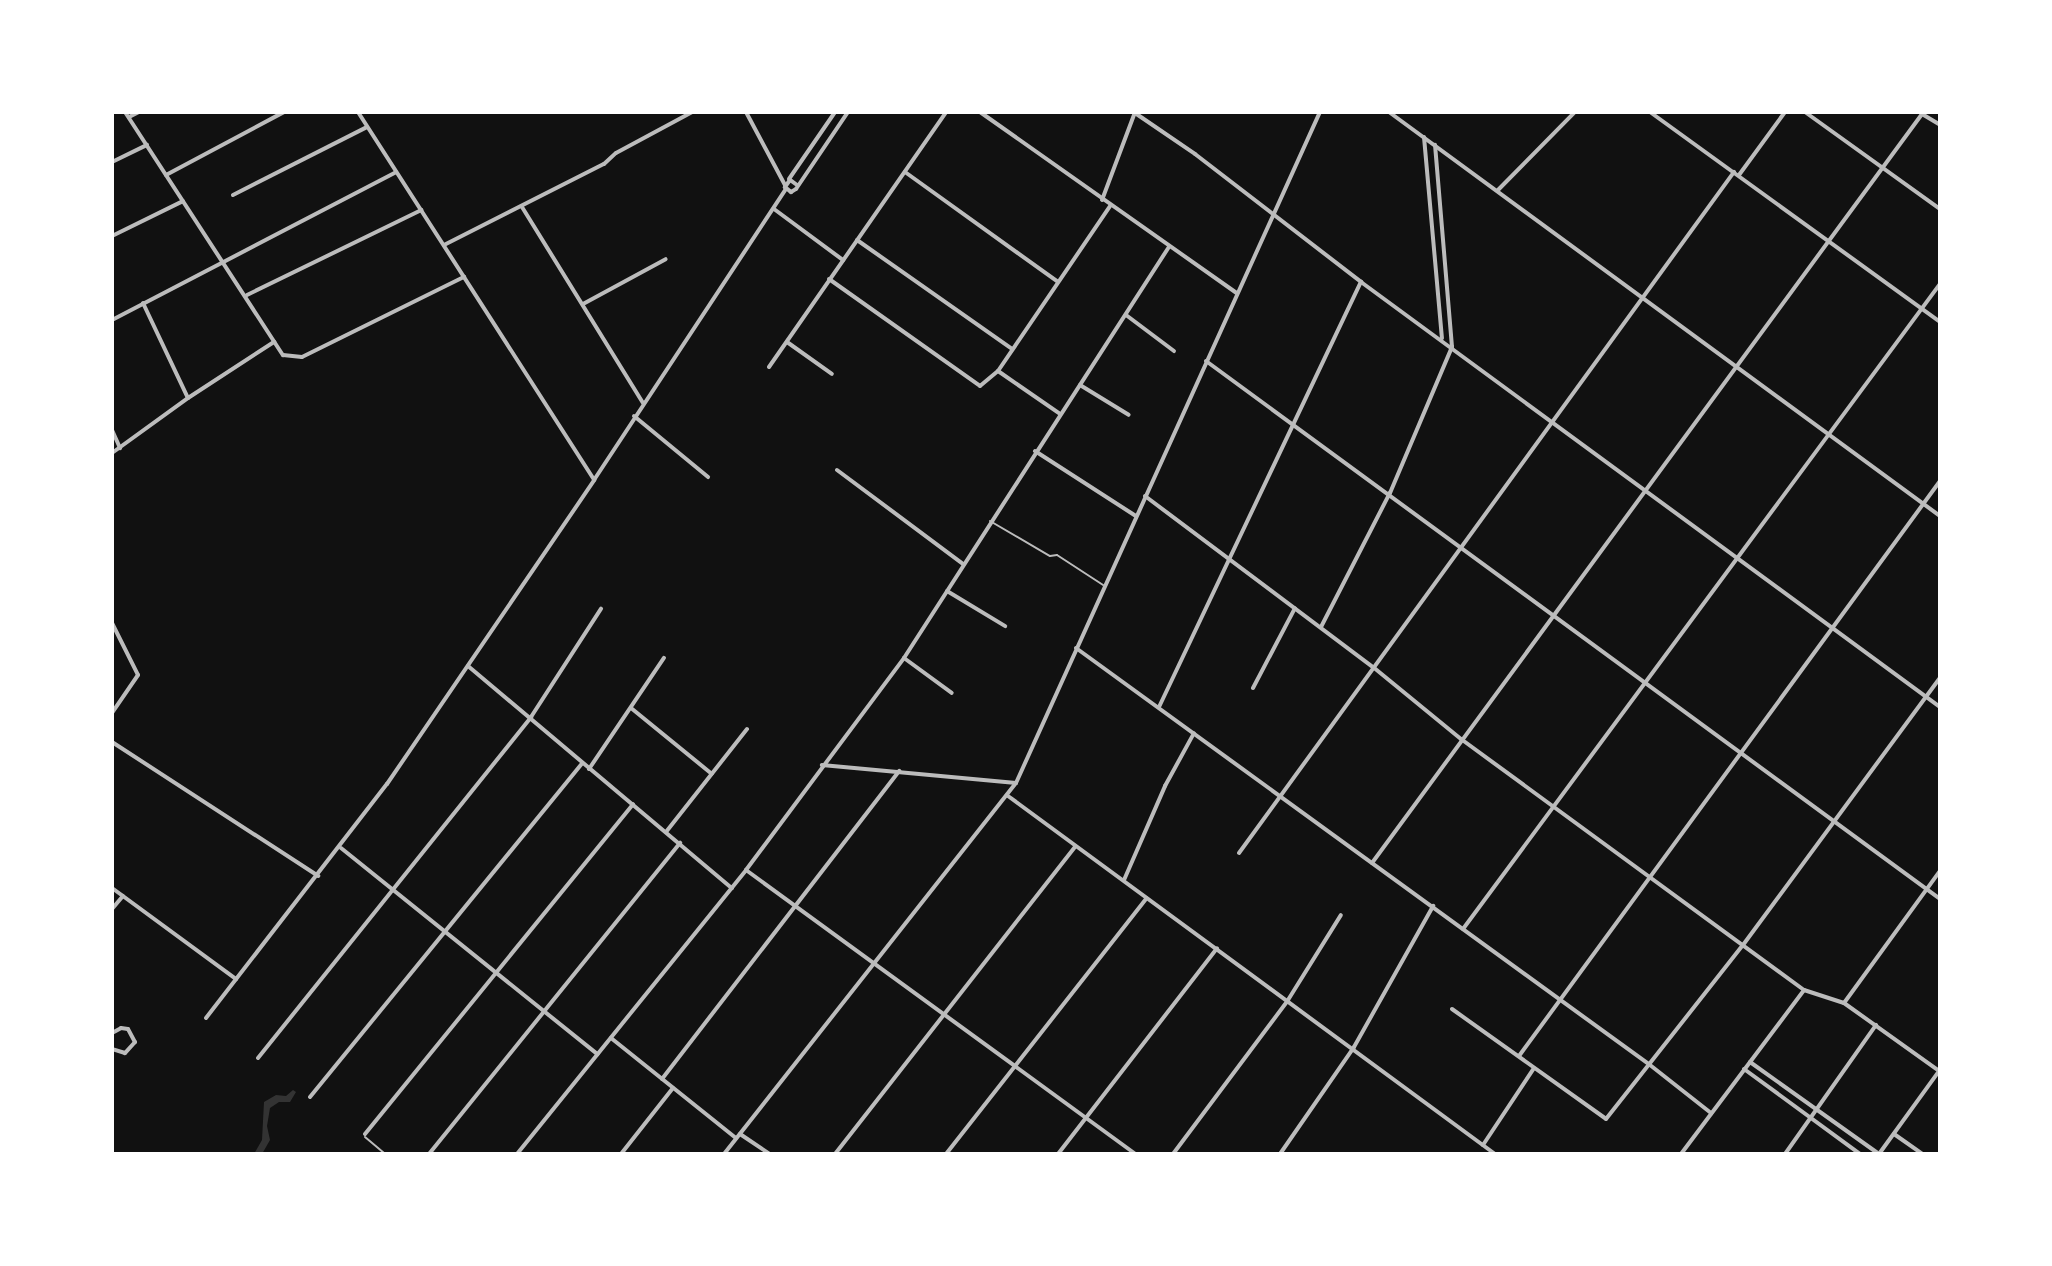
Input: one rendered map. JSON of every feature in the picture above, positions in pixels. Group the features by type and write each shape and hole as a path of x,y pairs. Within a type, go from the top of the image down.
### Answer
{"street":[{"path":"139,112 127,114 283,355 302,357 464,277"},
{"path":"166,175 284,112"},
{"path":"358,112 594,480"},
{"path":"444,245 604,164 616,153 692,112"},
{"path":"746,112 793,191 848,112"},
{"path":"206,1018 341,848 468,666 835,112"},
{"path":"769,367 946,112"},
{"path":"980,112 1237,293"},
{"path":"1102,200 1135,112 1940,707"},
{"path":"724,1154 1016,783 1320,112"},
{"path":"1389,112 1940,516"},
{"path":"1498,190 1575,112"},
{"path":"1650,112 1940,322"},
{"path":"1239,853 1461,545 1736,173 1785,112"},
{"path":"1805,112 1940,209"},
{"path":"1372,863 1739,368 1922,114 1940,125"},
{"path":"233,195 367,127"},
{"path":"1424,137 1442,339"},
{"path":"112,162 147,145"},
{"path":"1321,627 1390,493 1452,347 1435,145"},
{"path":"112,320 396,172"},
{"path":"905,172 1058,282"},
{"path":"787,185 797,185"},
{"path":"112,236 183,201"},
{"path":"829,279 971,383 984,385 998,371 1110,206"},
{"path":"522,207 643,403"},
{"path":"773,209 843,260"},
{"path":"247,295 421,210"},
{"path":"857,240 1012,349"},
{"path":"517,1154 732,888 904,658 1169,247"},
{"path":"583,304 666,259"},
{"path":"1159,707 1361,282"},
{"path":"1463,929 1831,436 1940,284"},
{"path":"143,303 188,398"},
{"path":"1126,315 1174,351"},
{"path":"112,453 188,398 274,342"},
{"path":"787,342 832,374"},
{"path":"1206,361 1743,751 1940,899"},
{"path":"998,371 1060,414"},
{"path":"1080,384 1129,415"},
{"path":"634,416 708,477"},
{"path":"112,430 120,448"},
{"path":"1035,451 1136,516"},
{"path":"837,470 963,564"},
{"path":"1519,1056 1940,481"},
{"path":"1145,496 1321,627 1461,739 1804,990 1844,1003 1939,1071 1879,1154 1750,1062"},
{"path":"947,591 1005,626"},
{"path":"1253,688 1295,608"},
{"path":"258,1058 531,717 601,609"},
{"path":"112,623 138,675 112,713"},
{"path":"1076,648 1559,998 1711,1113"},
{"path":"589,769 664,658"},
{"path":"904,658 952,693"},
{"path":"468,666 732,888"},
{"path":"1452,1009 1606,1119 1743,945 1940,678"},
{"path":"631,708 712,774"},
{"path":"666,832 747,729"},
{"path":"1124,880 1165,786 1194,733"},
{"path":"112,743 318,876"},
{"path":"310,1097 582,763"},
{"path":"822,765 1016,783"},
{"path":"662,1079 899,771"},
{"path":"1008,796 1354,1047 1495,1154"},
{"path":"365,1134 633,804"},
{"path":"429,1154 680,843"},
{"path":"835,1154 1075,847"},
{"path":"341,848 597,1054"},
{"path":"746,870 1135,1154"},
{"path":"1844,1003 1940,871"},
{"path":"112,888 236,979"},
{"path":"112,909 123,896"},
{"path":"946,1154 1147,898"},
{"path":"1280,1154 1354,1047 1433,906"},
{"path":"1173,1154 1288,1000 1341,915"},
{"path":"1058,1154 1217,948"},
{"path":"1681,1154 1804,990"},
{"path":"1785,1154 1876,1025"},
{"path":"112,1033 125,1028 135,1038 129,1052 113,1051"},
{"path":"611,1038 738,1136 770,1154"},
{"path":"1483,1145 1534,1068"},
{"path":"1744,1069 1860,1154"},
{"path":"621,1154 673,1088"},
{"path":"1894,1134 1923,1154"}],"lane":[{"path":"990,521 1050,556 1057,555 1104,586"},
{"path":"365,1134 365,1139 385,1154"}],"shaded area":[{"path":"293,1090 296,1092 290,1102 279,1102 270,1108 267,1126 270,1140 262,1154 254,1154 262,1140 264,1102 276,1095 286,1096"}]}
